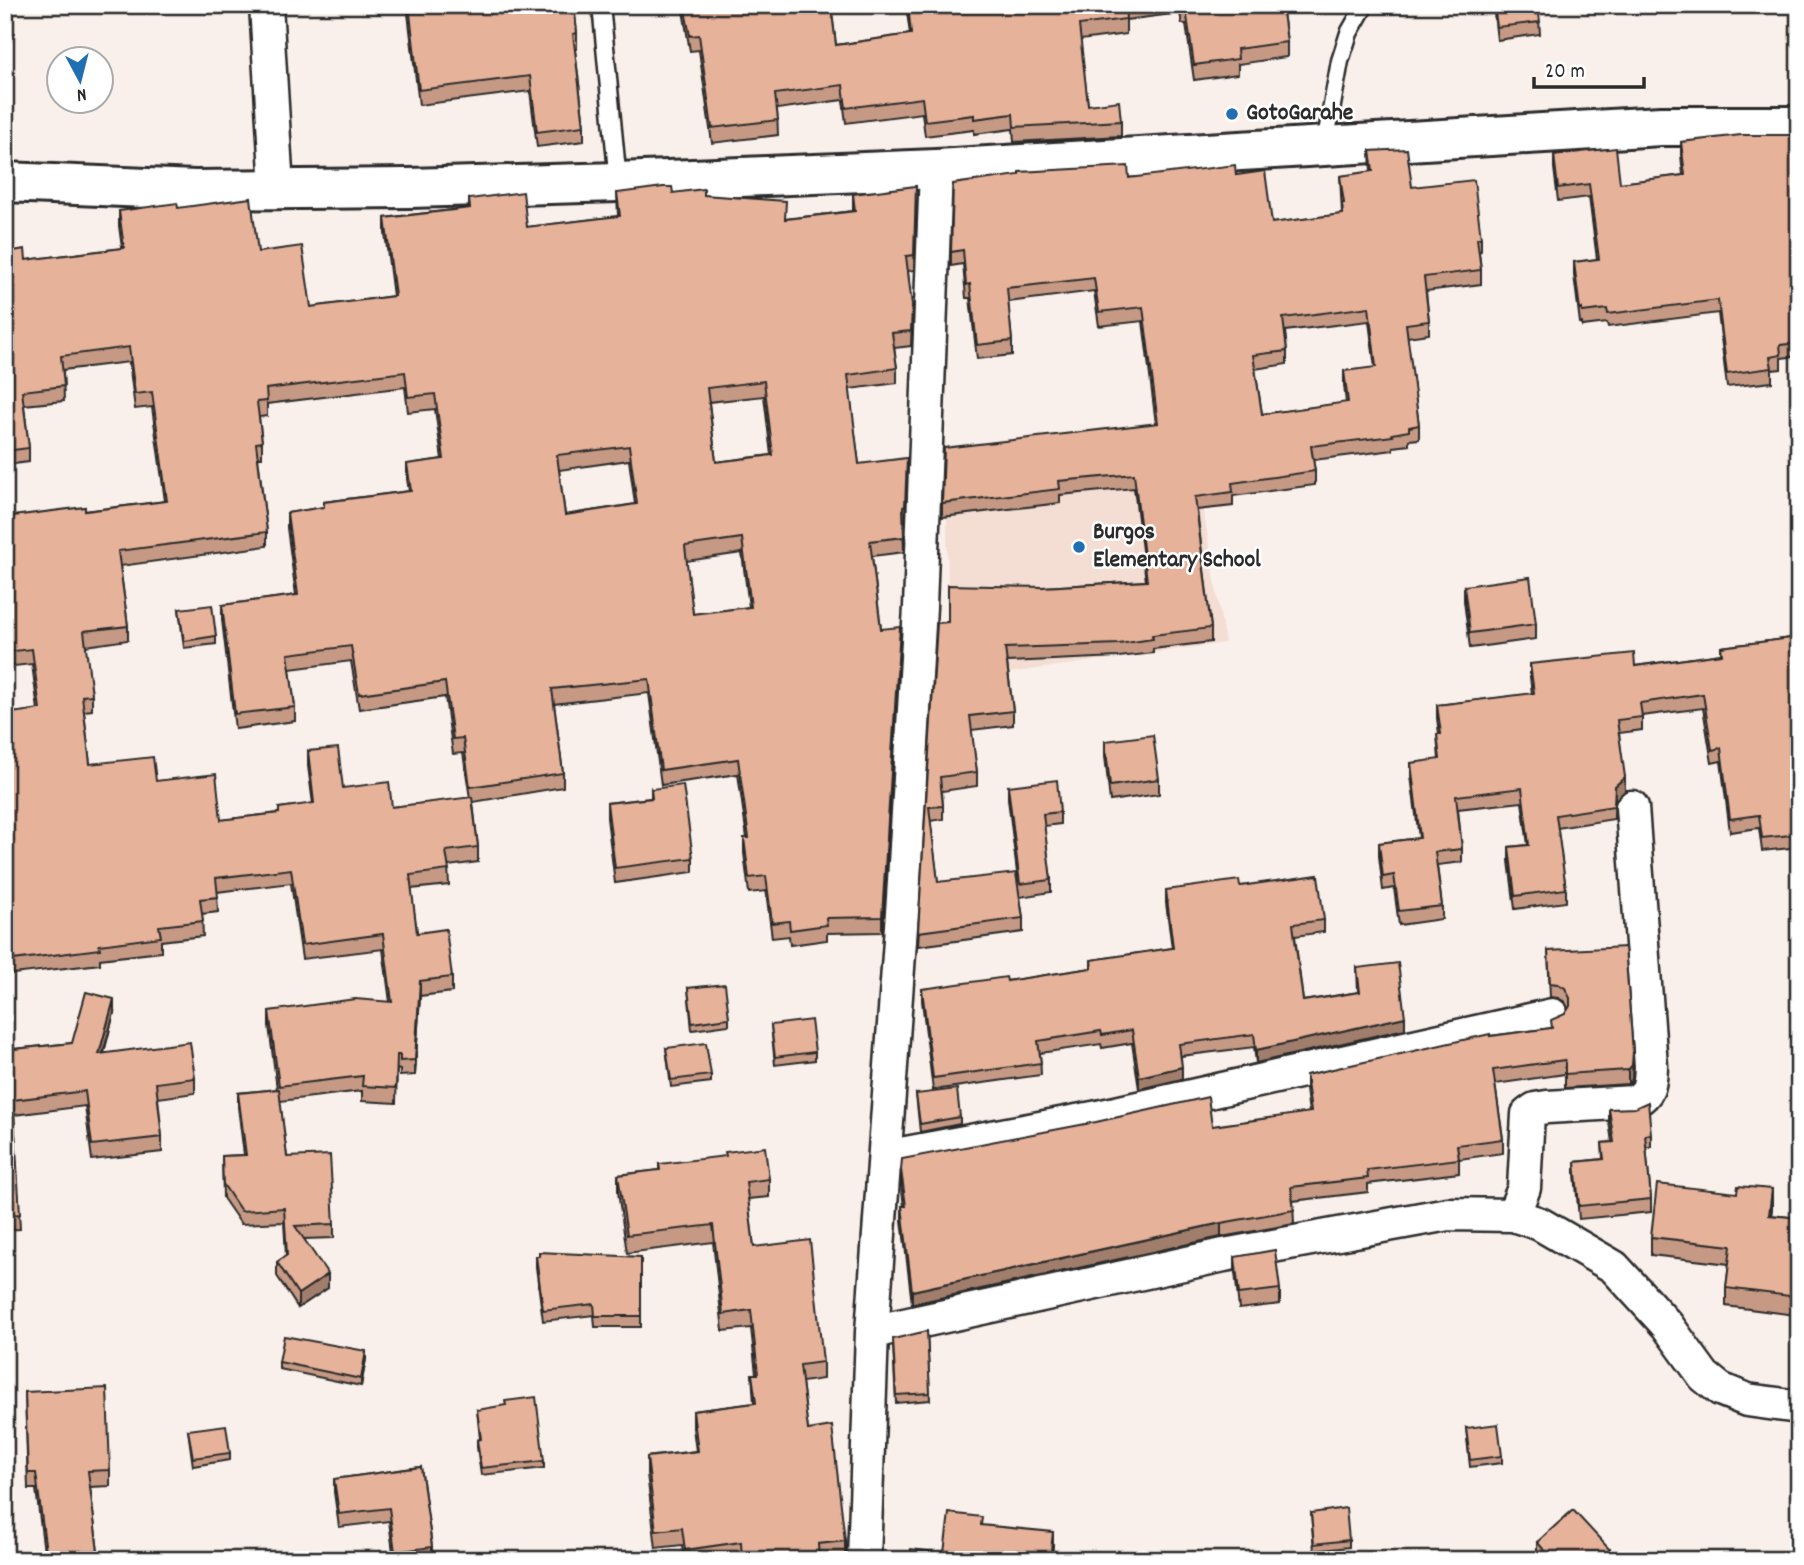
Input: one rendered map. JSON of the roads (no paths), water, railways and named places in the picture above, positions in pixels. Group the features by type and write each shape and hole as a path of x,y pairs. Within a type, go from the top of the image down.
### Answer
{"street":[{"path":"266,5 277,189"},
{"path":"5,182 195,190 618,182 936,169 1661,126 1799,126"},
{"path":"864,1560 872,1332 886,1157 920,621 936,169"},
{"path":"1513,1216 1524,1188 1528,1114 1535,1109 1547,1107 1634,1102 1645,1095 1650,1084 1651,1066 1632,807"},
{"path":"886,1157 1093,1118 1552,1015"},
{"path":"872,1332 1224,1255 1447,1214 1513,1216 1540,1224 1614,1267 1667,1325 1704,1376 1720,1389 1747,1400 1799,1407"}],"lane":[{"path":"601,5 618,182"},
{"path":"1325,144 1340,61 1349,33 1365,5"}],"place":[{"name":"GotoGarahe","path":"1232,114"},
{"name":"Burgos Elementary School","path":"1079,547"}]}
